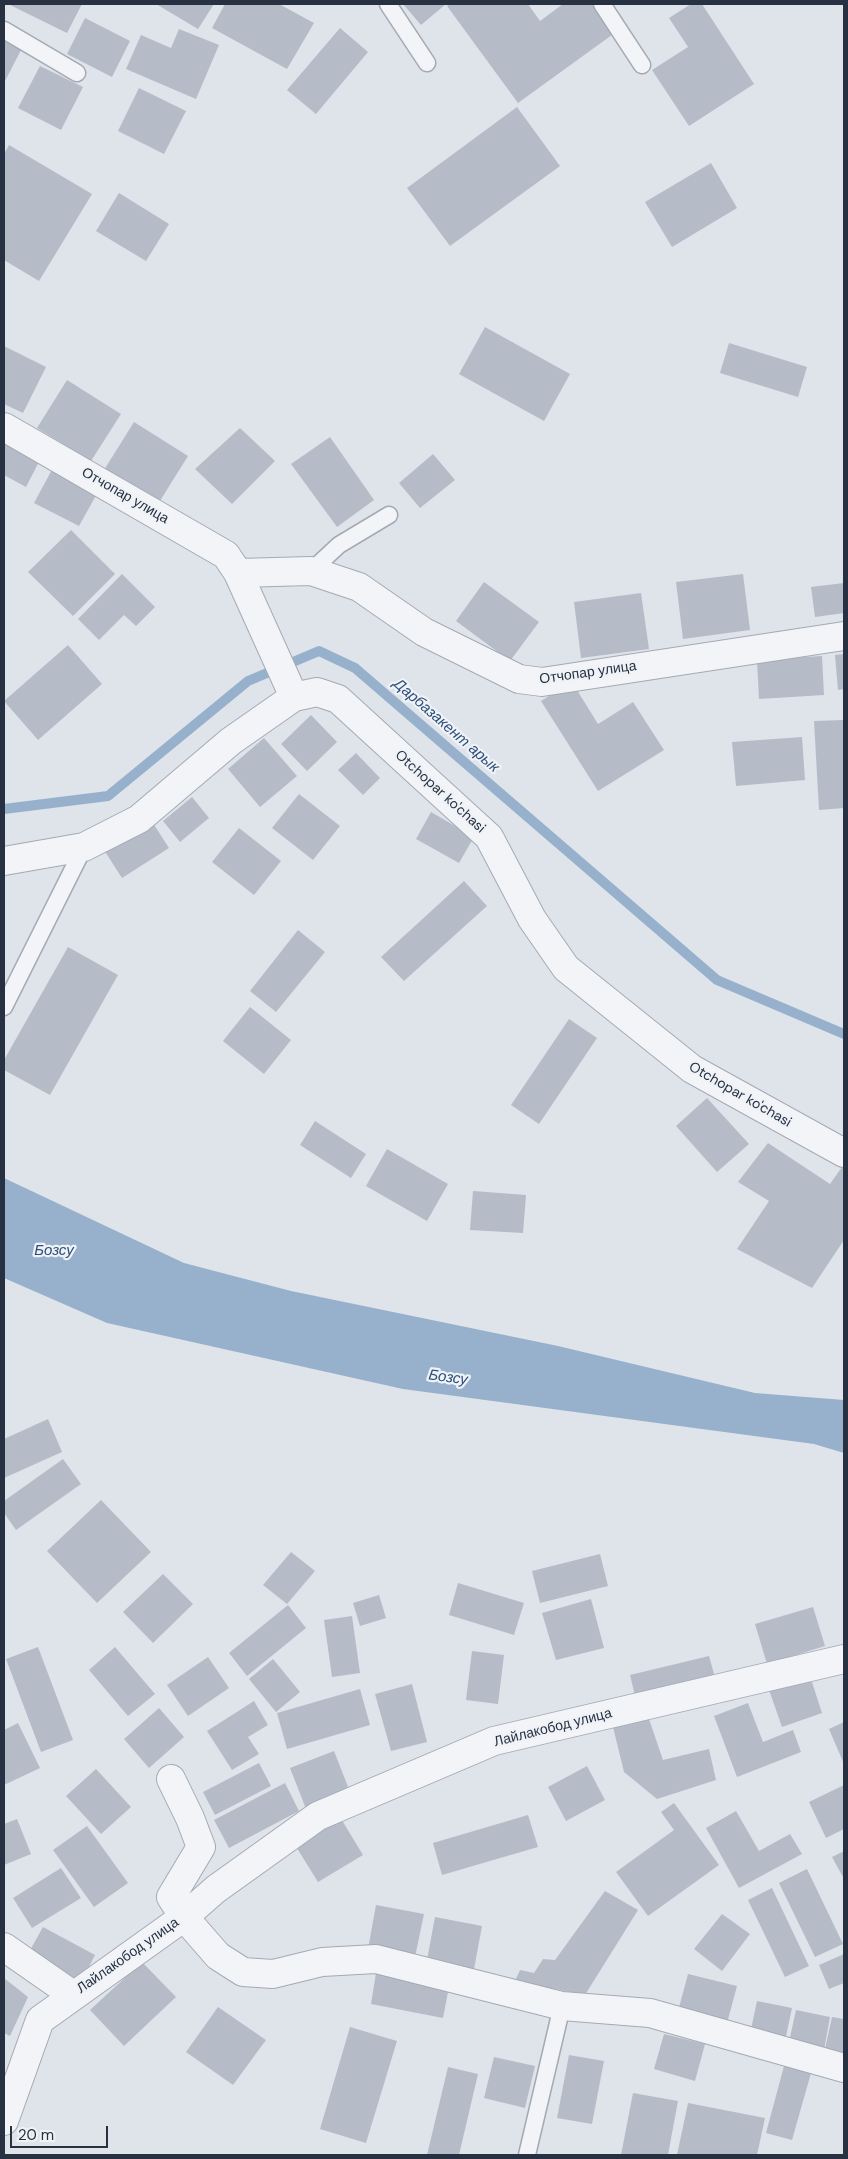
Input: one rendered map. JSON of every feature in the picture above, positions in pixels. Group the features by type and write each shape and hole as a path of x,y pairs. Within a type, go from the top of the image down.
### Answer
{"street":[{"name":"Отчопар улица","path":"4,427 226,555 238,573 294,697"},
{"name":"Отчопар улица","path":"238,573 311,571 359,587 424,632 519,679 542,682 844,636"},
{"name":"Otchopar ko'chasi","path":"4,860 84,847 140,819 231,741 294,697 317,692 338,699 489,837 532,919 566,968 692,1069 844,1153"},
{"name":"Лайлакобод улица","path":"4,2120 40,2020 72,1995 184,1917 216,1888 318,1816 494,1741 844,1659"},
{"name":"Лайлакобод улица","path":"171,1779 190,1818 201,1847 171,1897 184,1917 218,1956 244,1972 273,1974 322,1962 376,1959 562,2006 650,2013 844,2068"},
{"name":"Лайлакобод улица","path":"4,1947 72,1995"}],"lane":[{"path":"388,4 427,63"},
{"path":"602,4 642,65"},
{"path":"4,30 77,73"},
{"path":"311,571 339,545 389,515"},
{"path":"4,1007 84,847"},
{"path":"527,2155 562,2006"}],"water":[{"name":"Бозсу","path":"4,1178 184,1263 291,1291 558,1346 755,1393 844,1400 844,1453 814,1444 403,1389 107,1323 4,1278"}],"building":[{"path":"8,4 82,4 67,33"},
{"path":"156,4 214,4 198,29"},
{"path":"225,4 279,4 314,23 287,69 212,28"},
{"path":"403,4 446,4 421,25"},
{"path":"450,4 528,4 540,21 563,4 595,4 616,32 518,103 447,6"},
{"path":"691,4 702,4 754,84 689,126 652,70 688,47 669,18"},
{"path":"85,18 130,41 112,77 67,54"},
{"path":"340,28 368,52 316,114 287,90"},
{"path":"179,29 219,45 196,99 126,69 141,35 171,48"},
{"path":"4,41 21,50 4,83"},
{"path":"40,66 83,87 61,130 18,108"},
{"path":"139,88 186,111 164,154 118,131"},
{"path":"517,107 560,166 450,246 407,188"},
{"path":"9,145 92,194 39,281 4,260 4,154"},
{"path":"711,163 737,208 672,247 645,202"},
{"path":"119,193 169,224 146,261 96,231"},
{"path":"485,327 570,374 544,421 459,374"},
{"path":"729,343 807,367 798,397 720,373"},
{"path":"4,346 46,367 23,413 4,404"},
{"path":"67,380 121,414 91,461 37,428"},
{"path":"134,422 188,456 158,504 104,470"},
{"path":"240,428 275,461 232,504 195,469"},
{"path":"4,437 41,458 26,487 4,475"},
{"path":"330,437 374,500 337,527 291,464"},
{"path":"433,454 455,480 420,508 399,483"},
{"path":"54,466 99,490 79,526 34,503"},
{"path":"71,530 115,574 73,616 28,572"},
{"path":"122,574 155,607 136,626 124,615 99,640 78,619"},
{"path":"743,574 750,630 683,639 676,582"},
{"path":"484,582 539,622 510,661 456,621"},
{"path":"844,583 844,613 815,617 811,587"},
{"path":"641,593 649,649 581,658 574,602"},
{"path":"68,645 102,684 38,740 4,701"},
{"path":"844,654 844,689 838,690 835,655"},
{"path":"822,656 824,695 759,699 757,660"},
{"path":"572,682 598,724 633,702 664,750 598,791 541,701"},
{"path":"311,715 337,742 307,771 281,744"},
{"path":"844,720 844,808 819,810 814,721"},
{"path":"802,737 805,780 736,786 732,742"},
{"path":"264,738 297,776 260,807 228,769"},
{"path":"356,753 380,778 363,795 338,770"},
{"path":"299,794 340,826 313,860 272,828"},
{"path":"192,797 209,818 180,842 163,821"},
{"path":"431,812 474,837 459,863 416,839"},
{"path":"151,820 169,848 122,878 104,850"},
{"path":"239,828 281,861 254,895 212,862"},
{"path":"464,881 487,906 404,981 381,957"},
{"path":"298,930 325,952 276,1012 250,991"},
{"path":"68,947 118,975 50,1095 4,1070 4,1060"},
{"path":"250,1007 291,1040 264,1074 223,1041"},
{"path":"569,1019 597,1038 539,1124 511,1105"},
{"path":"707,1098 749,1144 717,1172 676,1126"},
{"path":"315,1121 366,1154 351,1178 300,1145"},
{"path":"768,1143 830,1184 842,1167 844,1169 844,1240 812,1288 737,1249 769,1201 738,1182"},
{"path":"387,1149 448,1184 427,1221 366,1186"},
{"path":"473,1191 526,1195 523,1233 470,1230"},
{"path":"48,1419 62,1452 4,1478 4,1439"},
{"path":"63,1459 81,1484 16,1530 4,1513 4,1501"},
{"path":"101,1500 151,1552 97,1603 47,1551"},
{"path":"291,1552 315,1571 287,1604 263,1585"},
{"path":"600,1554 608,1586 540,1603 532,1571"},
{"path":"163,1574 193,1604 153,1643 123,1612"},
{"path":"458,1583 524,1603 514,1635 449,1615"},
{"path":"379,1595 386,1618 360,1626 353,1603"},
{"path":"591,1599 604,1648 556,1660 542,1613"},
{"path":"288,1605 306,1628 247,1676 229,1653"},
{"path":"813,1607 825,1646 767,1664 755,1624"},
{"path":"352,1616 360,1673 332,1677 324,1620"},
{"path":"38,1647 73,1740 41,1752 6,1659"},
{"path":"115,1647 155,1694 128,1716 89,1670"},
{"path":"472,1651 504,1655 498,1704 466,1700"},
{"path":"709,1656 716,1681 636,1700 630,1675"},
{"path":"208,1657 229,1688 188,1716 167,1685"},
{"path":"273,1659 300,1692 276,1712 249,1679"},
{"path":"809,1673 822,1713 782,1727 768,1687"},
{"path":"412,1684 427,1742 391,1751 375,1694"},
{"path":"360,1689 370,1725 287,1749 277,1713"},
{"path":"254,1701 268,1725 248,1737 259,1754 232,1770 207,1731"},
{"path":"748,1703 763,1742 793,1730 801,1752 737,1777 714,1716"},
{"path":"159,1708 184,1737 149,1768 124,1739"},
{"path":"649,1719 663,1760 709,1749 716,1780 657,1799 624,1772 613,1727"},
{"path":"844,1722 844,1764 829,1729"},
{"path":"18,1723 40,1768 4,1785 4,1730"},
{"path":"334,1751 352,1797 308,1814 290,1768"},
{"path":"259,1763 271,1786 215,1815 203,1792"},
{"path":"587,1766 605,1800 566,1821 548,1787"},
{"path":"96,1769 131,1807 101,1834 66,1796"},
{"path":"285,1783 299,1811 229,1848 214,1820"},
{"path":"844,1785 844,1829 826,1838 809,1802"},
{"path":"674,1803 719,1865 648,1916 616,1872 674,1830 661,1812"},
{"path":"736,1811 759,1851 790,1834 802,1854 739,1888 706,1828"},
{"path":"528,1815 538,1847 442,1875 433,1843"},
{"path":"340,1817 363,1855 318,1882 295,1845"},
{"path":"17,1819 31,1854 4,1865 4,1824"},
{"path":"87,1826 128,1883 94,1907 53,1850"},
{"path":"844,1851 844,1879 832,1857"},
{"path":"61,1868 81,1898 32,1928 13,1898"},
{"path":"807,1869 843,1944 815,1957 779,1883"},
{"path":"772,1888 809,1966 785,1977 748,1900"},
{"path":"605,1891 638,1910 585,1995 515,1981 520,1970 534,1973 543,1959 555,1960"},
{"path":"376,1905 424,1914 415,1957 368,1949"},
{"path":"722,1914 750,1934 722,1971 694,1949"},
{"path":"435,1917 482,1926 474,1969 427,1960"},
{"path":"43,1927 95,1955 81,1982 28,1954"},
{"path":"844,1954 844,1983 829,1989 819,1965"},
{"path":"142,1962 176,1997 124,2046 90,2010"},
{"path":"376,1973 449,1987 443,2018 371,2004"},
{"path":"688,1974 737,1986 726,2027 677,2015"},
{"path":"4,1978 28,1997 10,2036 4,2033"},
{"path":"757,2001 792,2008 785,2041 750,2034"},
{"path":"218,2007 266,2040 233,2085 186,2052"},
{"path":"796,2010 830,2017 824,2050 789,2042"},
{"path":"832,2017 844,2019 844,2053 825,2049"},
{"path":"350,2027 397,2041 366,2143 320,2129"},
{"path":"664,2034 705,2044 695,2081 654,2069"},
{"path":"569,2055 604,2061 592,2124 557,2118"},
{"path":"494,2057 535,2066 525,2108 484,2098"},
{"path":"784,2066 811,2073 792,2140 766,2133"},
{"path":"448,2067 478,2074 459,2155 427,2155"},
{"path":"633,2093 678,2101 668,2155 621,2155"},
{"path":"688,2103 765,2118 757,2155 677,2155"}],"waterway":[{"name":"Дарбазакент арык","path":"4,809 108,796 248,681 319,651 355,668 717,980 844,1034"}]}
